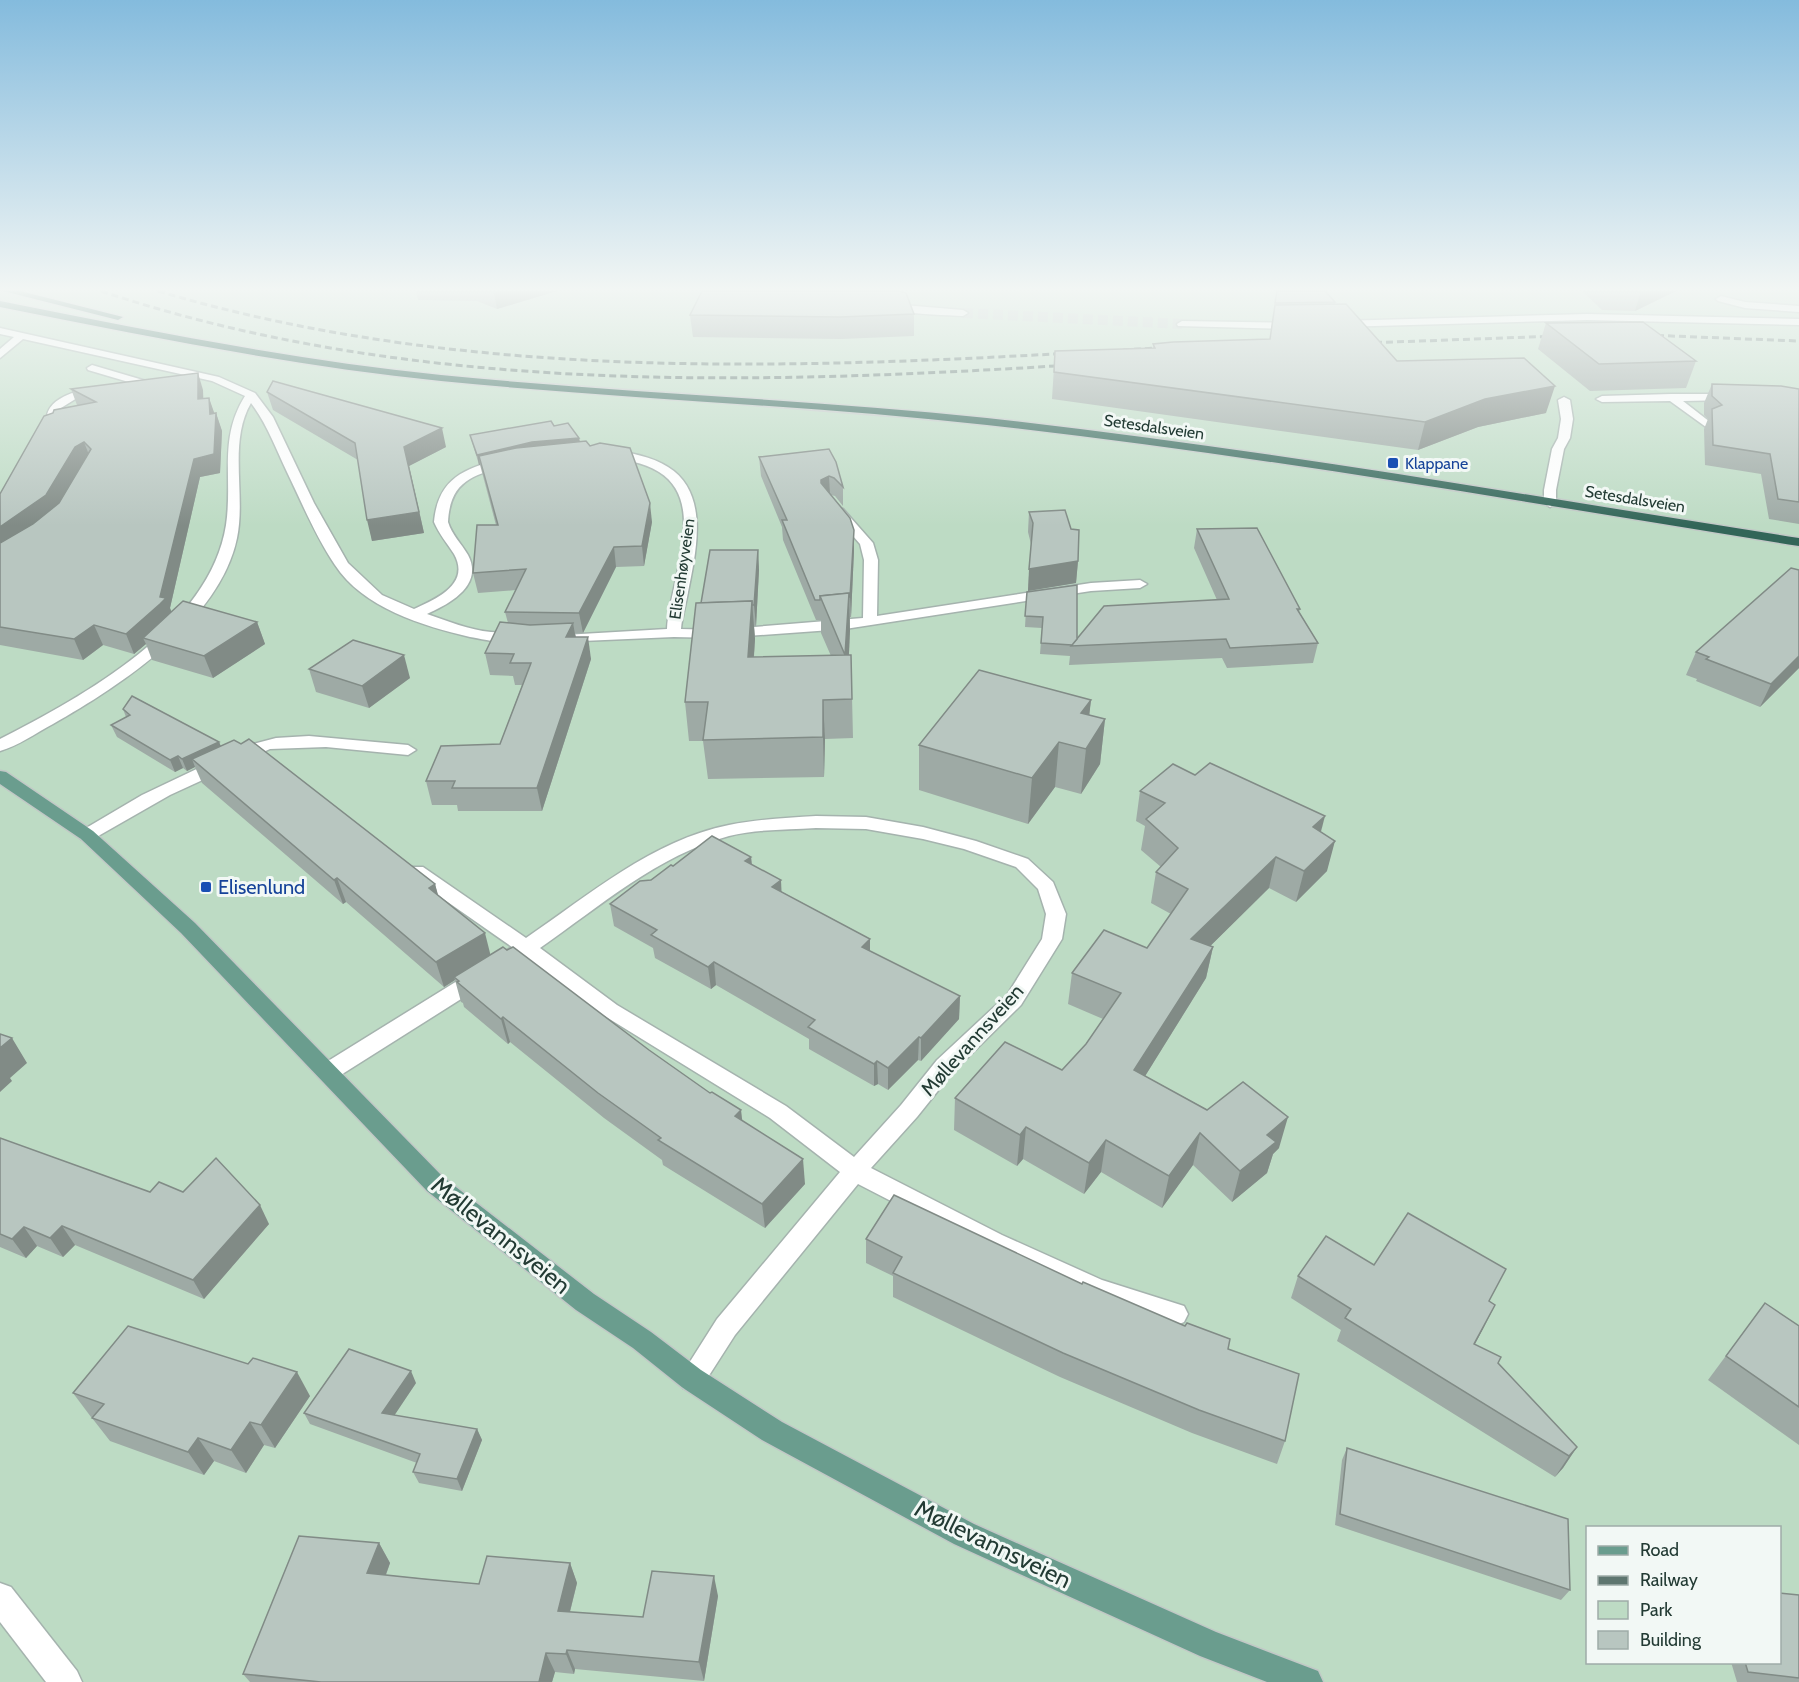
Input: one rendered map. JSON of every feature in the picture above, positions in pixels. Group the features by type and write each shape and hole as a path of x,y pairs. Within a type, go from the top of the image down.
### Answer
{"highway":[{"name":"Setesdalsveien","path":"370,369 443,378 826,407 988,422 1264,458 1799,542"}],"main road":[{"name":"Møllevannsveien","path":"0,776 87,835 188,928 435,1184 585,1302 642,1340 692,1379 772,1431 964,1534 1211,1645 1307,1682"}],"street":[{"path":"53,429 53,411 63,401 90,391 113,387 154,385 97,369"},
{"path":"169,369 228,383 251,395 267,417 308,503 342,565 377,598 456,629 487,636 525,639"},
{"path":"183,384 228,383"},
{"path":"0,746 36,728 116,677 167,635 204,595 216,578 230,542 235,512 236,428 242,409 251,395"},
{"path":"1671,397 1706,424"},
{"path":"1602,399 1747,398"},
{"path":"1550,503 1550,490 1558,449 1564,438 1568,419 1564,400"},
{"name":"Elisenhøyveien","path":"593,453 631,456 654,465 674,477 686,492 690,508 689,526 684,572 674,619 674,633"},
{"path":"414,614 442,601 455,591 463,580 466,569 463,558 441,523 444,500 450,485 473,473 513,460"},
{"path":"829,501 866,543 871,560 870,620"},
{"name":"Elisenhøyveien","path":"547,639 674,633 763,632 845,625 1091,586 1140,584"},
{"path":"87,835 116,815 161,792 248,752 275,744 332,742 408,750"},
{"name":"Møllevannsveien","path":"328,1072 505,962 651,862 691,842 730,830 816,822 866,823 923,833 970,845 1022,863 1046,886 1056,914 1052,939 1014,1000 945,1066 909,1112 855,1171 726,1328 692,1379"},
{"path":"400,859 438,888 478,912 610,1010 778,1112 855,1171 993,1242 1097,1290 1175,1314"},
{"path":"0,1599 66,1682"}],"green space":[{"path":"0,369 1799,369 1799,1682 0,1682"}],"building":[{"path":"1054,369 1537,369 1555,386 1485,399 1425,422 1054,372"},
{"path":"198,373 198,399 209,398 210,414 216,413 214,454 194,459 160,597 166,598 126,634 94,625 74,639 0,627 0,543 33,524 59,503 91,449 84,442 75,447 46,495 0,527 0,494 44,416 53,413 54,410 96,402 71,389"},
{"path":"273,381 442,428 404,447 419,512 367,520 355,443 267,392"},
{"path":"1712,384 1781,386 1799,389 1799,502 1778,499 1770,454 1713,445 1712,409 1722,405 1712,396"},
{"path":"551,421 554,426 568,423 579,438 532,442 477,455 470,435"},
{"path":"586,441 590,446 600,443 630,448 650,503 642,546 614,547 579,613 505,612 526,569 473,573 477,525 498,525 479,456 516,448"},
{"path":"829,449 836,462 843,487 829,476 821,480 821,483 850,518 854,530 850,597 849,593 820,596 820,600 815,600 782,520 787,520 759,457"},
{"path":"1065,510 1071,529 1079,530 1078,561 1029,569 1033,523 1029,512"},
{"path":"1257,528 1300,609 1297,609 1318,643 1230,648 1226,639 1071,646 1104,606 1229,599 1197,529"},
{"path":"710,550 758,550 754,605 752,601 701,603"},
{"path":"1791,568 1799,570 1799,656 1771,684 1706,659 1709,657 1696,652"},
{"path":"1077,585 1077,639 1072,645 1041,643 1043,617 1025,616 1027,592"},
{"path":"849,593 845,655 820,596"},
{"path":"183,601 257,622 204,656 143,638"},
{"path":"752,601 748,657 851,655 852,699 823,700 823,737 703,740 708,702 685,702 696,603"},
{"path":"500,622 530,625 573,623 566,637 588,637 537,788 452,788 455,781 426,781 441,746 500,744 531,663 510,663 514,654 485,653"},
{"path":"353,640 404,655 362,686 309,669"},
{"path":"979,670 1091,700 1081,713 1105,719 1086,749 1059,742 1032,778 919,745"},
{"path":"132,696 219,742 182,759 178,756 170,760 111,725 130,715 123,709"},
{"path":"249,739 435,884 429,888 485,933 436,962 337,878 334,880 192,759 234,740 241,744"},
{"path":"1210,763 1325,816 1313,827 1335,841 1304,871 1276,857 1191,939 1213,947 1134,1070 1207,1110 1243,1082 1288,1117 1267,1135 1276,1142 1240,1171 1200,1133 1169,1176 1106,1140 1089,1163 1026,1127 1020,1135 955,1098 1005,1042 1062,1070 1086,1044 1121,993 1072,973 1104,930 1147,948 1188,889 1156,872 1178,848 1146,819 1165,803 1140,791 1173,764 1195,775"},
{"path":"712,836 751,857 745,861 781,880 772,887 870,939 862,947 960,996 921,1038 919,1037 888,1068 877,1061 874,1064 808,1027 815,1020 714,962 708,967 651,935 657,930 610,904 640,881 651,880 671,865 673,866"},
{"path":"503,947 507,950 513,947 649,1050 710,1093 712,1092 741,1110 735,1116 803,1159 762,1204 658,1140 661,1138 598,1093 503,1017 501,1019 457,982 459,981 454,977"},
{"path":"0,1034 12,1038 0,1048"},
{"path":"0,1138 150,1192 159,1182 183,1192 216,1158 260,1205 193,1280 62,1226 50,1238 24,1227 12,1239 0,1234"},
{"path":"894,1195 1082,1284 1083,1282 1185,1326 1187,1323 1230,1339 1228,1349 1299,1374 1285,1441 1199,1410 1063,1353 893,1273 902,1257 866,1239"},
{"path":"1408,1213 1506,1269 1489,1301 1495,1305 1474,1344 1501,1357 1498,1363 1577,1447 1569,1456 1345,1318 1351,1309 1298,1276 1326,1236 1374,1265"},
{"path":"1765,1303 1799,1326 1799,1407 1726,1356"},
{"path":"128,1326 248,1364 253,1358 297,1372 261,1425 250,1422 231,1450 198,1438 188,1452 92,1418 104,1404 73,1393"},
{"path":"349,1349 411,1371 382,1413 477,1429 457,1479 413,1472 420,1454 304,1413"},
{"path":"1347,1448 1568,1519 1570,1590 1340,1514"},
{"path":"299,1536 379,1543 367,1573 424,1579 479,1584 487,1556 570,1563 558,1611 643,1617 652,1571 714,1576 699,1662 567,1650 566,1654 546,1653 539,1682 321,1682 243,1674"},
{"path":"1781,1593 1799,1595 1799,1678 1748,1672 1746,1664 1781,1664"}],"railway":[{"path":"520,369 704,378 993,369"}],"place":[{"name":"Klappane","path":"1393,463"},
{"name":"Elisenlund","path":"206,887"}]}
